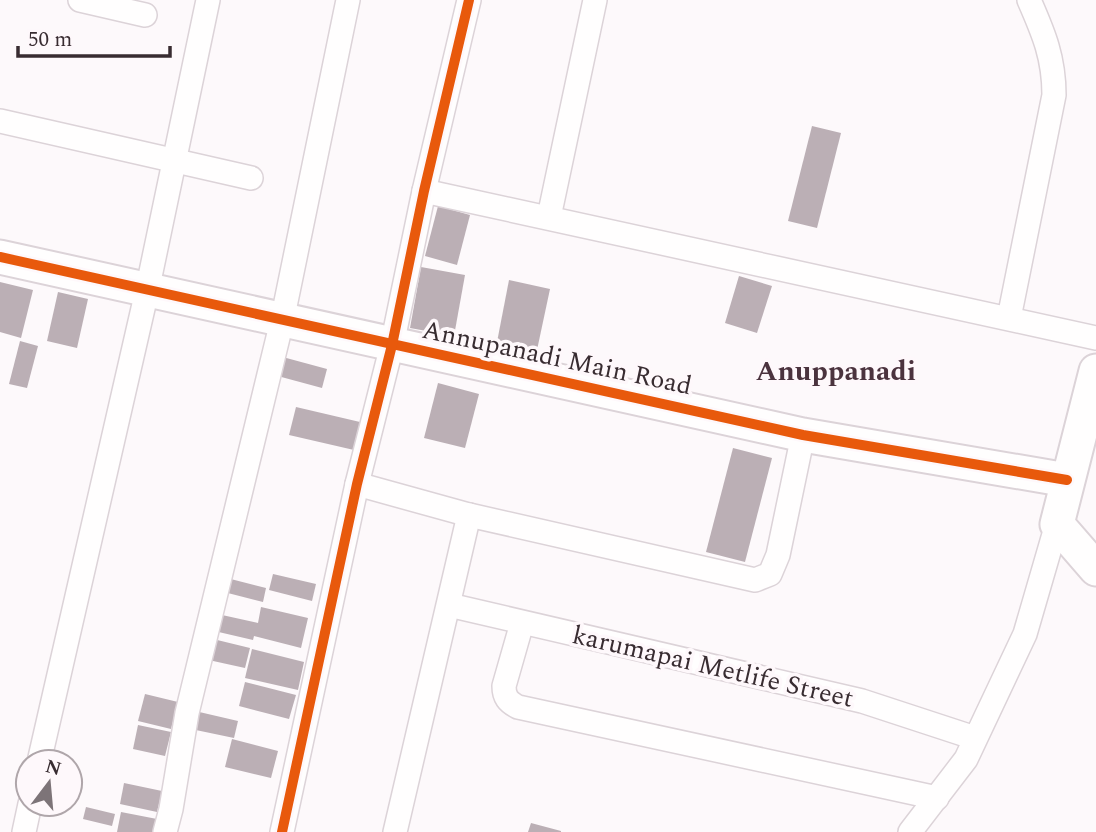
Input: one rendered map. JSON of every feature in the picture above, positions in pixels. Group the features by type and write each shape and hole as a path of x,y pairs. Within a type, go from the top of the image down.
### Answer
{"street":[{"path":"80,0 145,15"},
{"path":"43,748 147,291 208,0"},
{"path":"165,832 187,713 282,321 348,0"},
{"path":"282,832 357,485 392,345 424,191 469,0"},
{"path":"549,217 595,0"},
{"path":"1009,318 1054,95 1054,69 1047,42 1029,0"},
{"path":"0,121 251,178"},
{"path":"424,191 1096,338"},
{"name":"Annupanadi Main Road","path":"0,257 803,435 1067,480"},
{"path":"915,830 965,759 1025,634 1057,524 1096,371"},
{"path":"357,485 469,515 755,580 770,574 778,555 803,435"},
{"path":"395,832 469,515"},
{"path":"1057,524 1096,569"},
{"name":"karumapai Metlife Street","path":"449,606 862,701 975,738"},
{"path":"522,622 504,686 504,695 509,703 518,707 937,798"}],"building":[{"path":"812,126 841,133 817,228 788,221"},
{"path":"438,206 470,215 457,265 425,256"},
{"path":"421,267 465,275 454,336 410,328"},
{"path":"739,276 772,286 757,333 725,323"},
{"path":"509,280 550,289 537,350 497,342"},
{"path":"0,282 33,290 21,338 0,332"},
{"path":"58,292 88,299 77,348 47,341"},
{"path":"20,341 38,346 27,388 9,384"},
{"path":"279,356 327,369 322,388 274,375"},
{"path":"438,383 479,394 465,448 424,438"},
{"path":"296,407 360,422 354,450 289,435"},
{"path":"733,448 772,458 745,562 706,552"},
{"path":"273,574 316,584 312,601 269,590"},
{"path":"223,577 266,588 263,602 220,591"},
{"path":"261,607 308,618 301,648 254,636 253,640 210,630 213,613 258,623"},
{"path":"209,638 250,648 245,668 204,659"},
{"path":"252,649 304,662 298,690 245,678"},
{"path":"245,682 296,695 289,719 239,706"},
{"path":"145,694 178,702 171,729 138,721"},
{"path":"195,711 238,721 234,738 191,729"},
{"path":"138,725 171,732 165,756 133,749"},
{"path":"232,739 278,751 271,778 225,767"},
{"path":"124,783 162,791 157,812 120,804"},
{"path":"86,807 115,814 112,826 83,819"},
{"path":"121,812 157,819 154,832 117,832"},
{"path":"531,823 561,831 561,832 528,832"}],"cycle path":[{"path":"282,832 357,484 392,345 424,191 469,0"},
{"path":"0,257 803,435 1067,480"}],"district":[{"name":"Anuppanadi","path":"836,371"}]}
